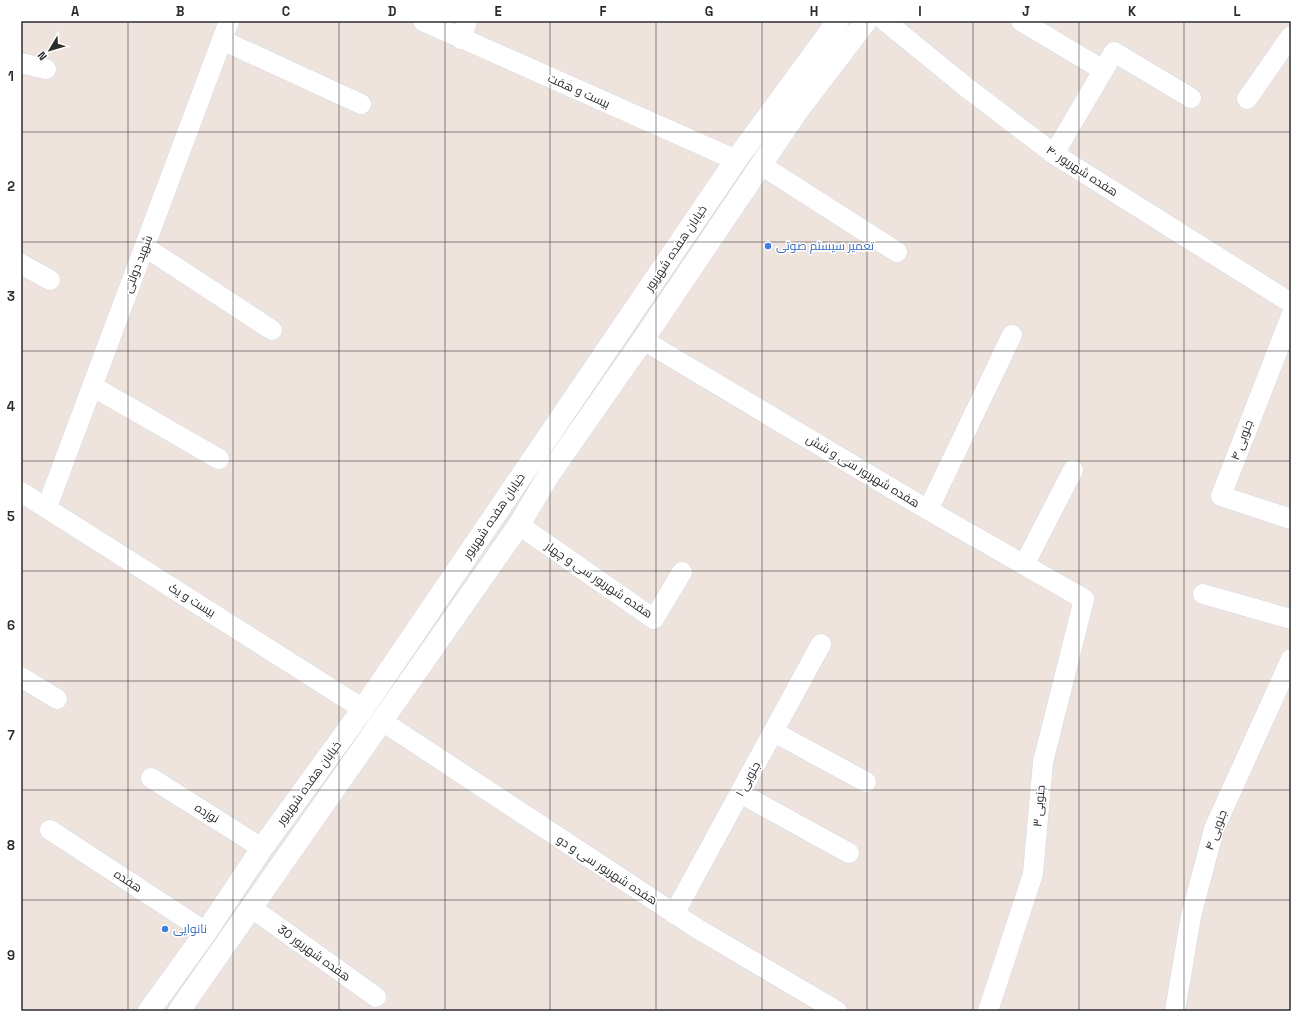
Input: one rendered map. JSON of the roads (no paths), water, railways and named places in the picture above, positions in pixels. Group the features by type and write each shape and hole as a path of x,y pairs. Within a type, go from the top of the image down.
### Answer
{"main road":[{"name":"خیابان هفده شهریور","path":"149,1011 206,932 262,848 363,709 736,160 838,21"},
{"path":"179,1011 519,525 548,476 643,340 798,110 866,21"}],"street":[{"name":"شهید دولتی","path":"47,508 229,21"},
{"name":"بیست و هفت","path":"423,21 464,30 736,160"},
{"name":"هفده شهریور ۴۰","path":"885,21 966,88 1054,154 1291,303"},
{"path":"1021,21 1103,70"},
{"path":"1247,99 1291,36"},
{"path":"222,40 361,104"},
{"path":"1054,154 1114,52 1191,98"},
{"path":"21,63 46,69"},
{"path":"761,165 897,252"},
{"path":"145,247 272,330"},
{"path":"21,264 50,280"},
{"name":"جنوبی ۴","path":"1291,316 1221,496 1291,519"},
{"path":"928,510 1012,336"},
{"name":"هفده شهریور سی و شش","path":"643,340 928,510 1084,599"},
{"path":"92,386 219,459"},
{"path":"1024,565 1073,470"},
{"name":"بیست و یک","path":"21,492 363,709"},
{"name":"هفده شهریور سی و چهار","path":"519,525 654,619 682,572"},
{"path":"1203,594 1291,620"},
{"name":"جنوبی ۳","path":"988,1011 1033,874 1043,762 1084,599"},
{"name":"جنوبی ۱","path":"674,914 821,644"},
{"name":"جنوبی ۴","path":"1175,1011 1191,916 1214,829 1291,659"},
{"path":"21,676 57,699"},
{"name":"هفده شهریور سی و دو","path":"382,721 674,914 838,1011"},
{"path":"774,732 866,782"},
{"name":"نوزده","path":"151,778 262,848"},
{"path":"740,793 849,852"},
{"name":"هفده","path":"50,830 206,932"},
{"name":"هفده شهریور 30","path":"252,908 376,997"}],"place":[{"name":"تعمیر سیستم صوتی","path":"768,246"},
{"name":"نانوایی","path":"165,929"}]}
